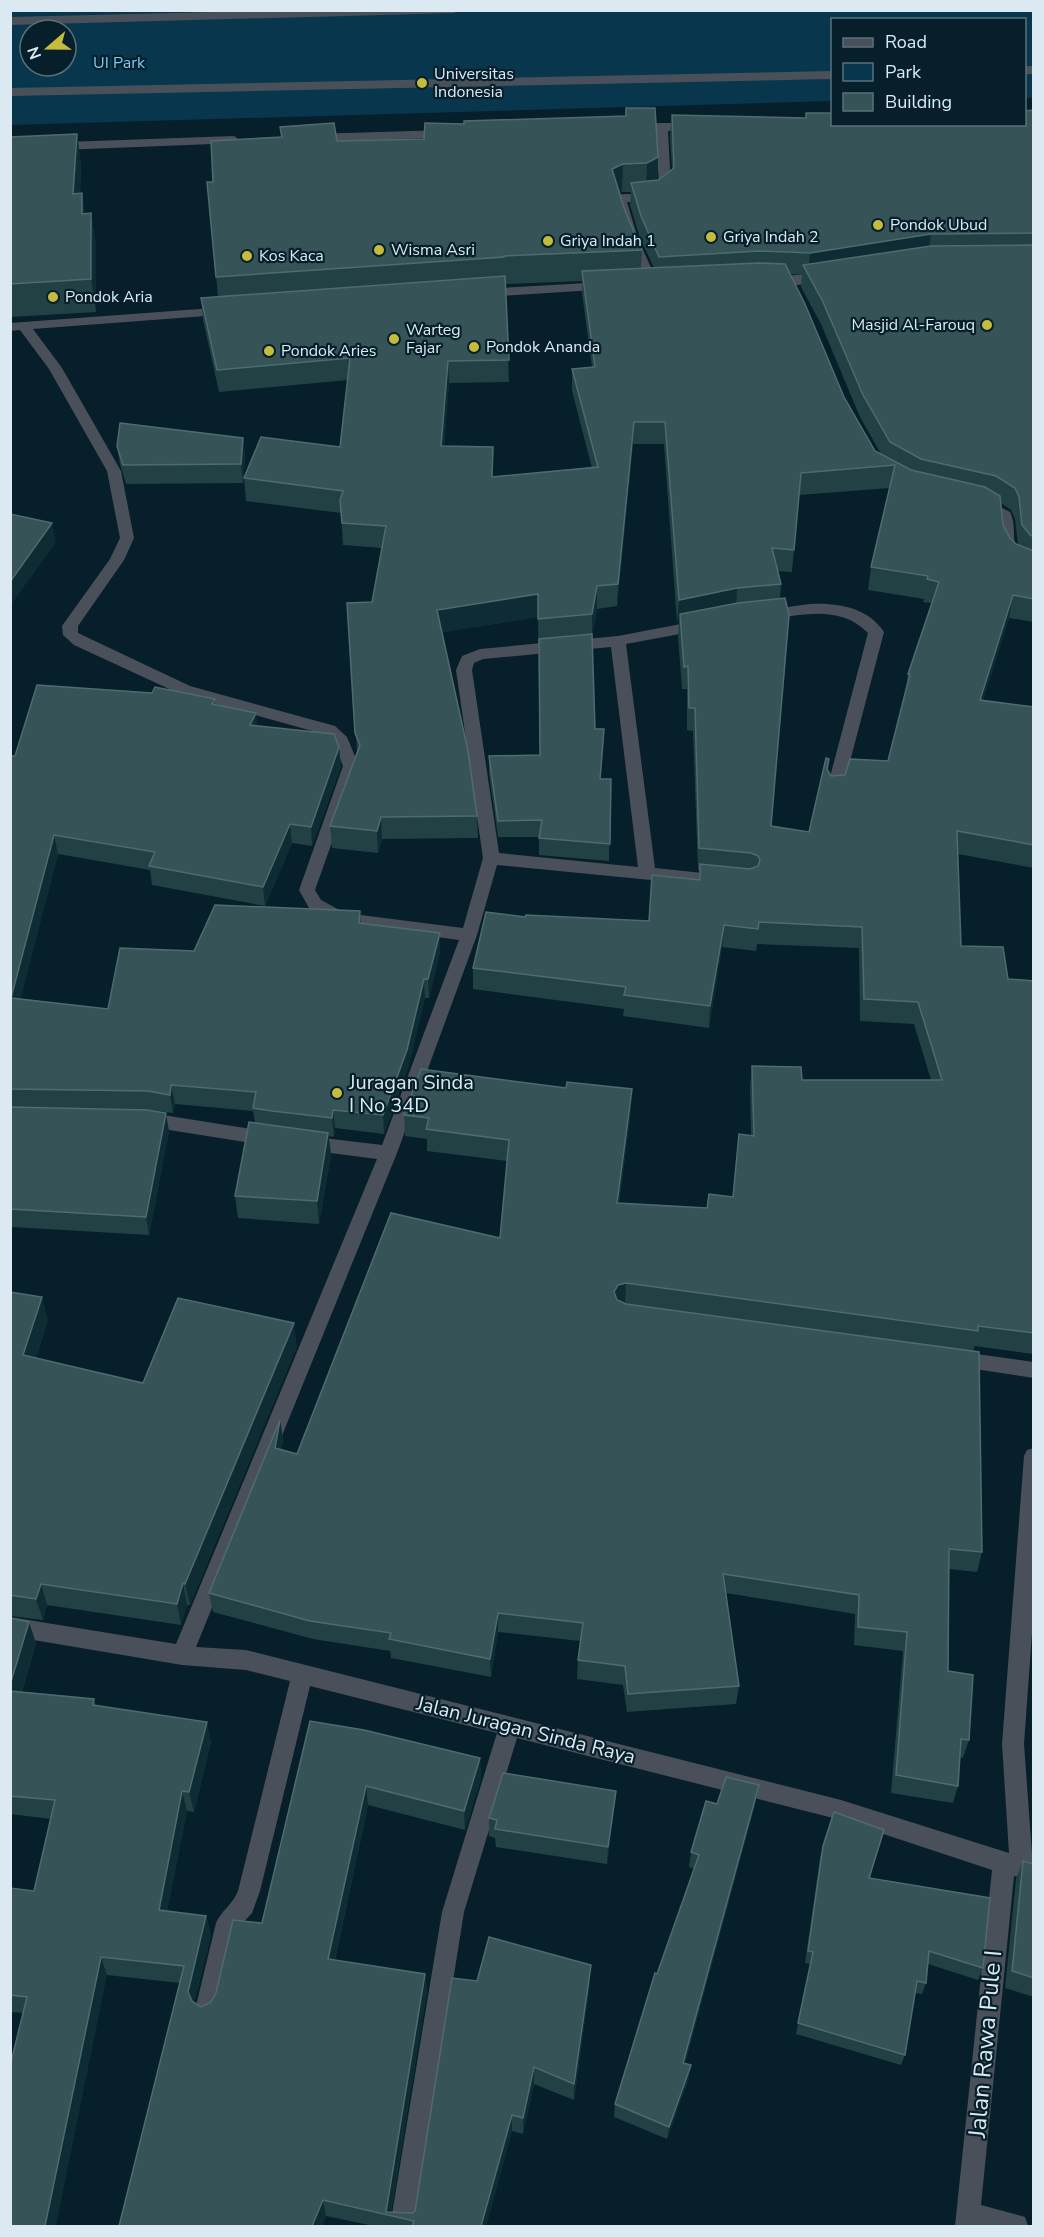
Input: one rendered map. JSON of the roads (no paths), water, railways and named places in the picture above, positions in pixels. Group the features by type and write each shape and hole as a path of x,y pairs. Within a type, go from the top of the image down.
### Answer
{"street":[{"path":"10,21 454,10"},
{"path":"10,92 831,75"},
{"path":"614,129 708,126"},
{"path":"651,285 632,239 619,198 645,199 662,193 665,188 662,127"},
{"path":"296,138 461,133"},
{"path":"10,148 249,140"},
{"path":"757,279 789,281 843,276"},
{"path":"789,281 798,299"},
{"path":"471,294 617,286"},
{"path":"17,326 245,310"},
{"path":"17,326 55,368 114,471 127,538 117,560 70,626 71,635 79,641 185,690 329,730 341,741 351,765 307,890 315,904 341,919 469,935"},
{"path":"963,498 987,503 1005,515 1008,555 1016,563 1034,568"},
{"path":"745,617 832,608 854,612 867,620 876,632 834,792"},
{"path":"182,1655 388,1153 469,935 490,858 464,670 467,660 480,654 618,641 724,621"},
{"path":"618,641 647,874"},
{"path":"490,858 737,882"},
{"path":"128,1119 151,1119 274,1139 388,1153"},
{"path":"940,1357 1034,1370"},
{"name":"Jalan Rawa Pule I","path":"968,2220 1020,1866 1013,1744 1034,1456"},
{"name":"Jalan Juragan Sinda Raya","path":"10,1626 182,1655 246,1660 841,1810 1020,1866"},
{"path":"207,2010 227,1923 244,1905 249,1891 302,1674"},
{"path":"402,2226 453,1912 510,1726"},
{"path":"968,2220 1016,2226"}],"place":[{"name":"Universitas Indonesia","path":"422,83"},
{"name":"Pondok Ubud","path":"878,225"},
{"name":"Griya Indah 2","path":"711,237"},
{"name":"Griya Indah 1","path":"548,241"},
{"name":"Wisma Asri","path":"379,250"},
{"name":"Kos Kaca","path":"247,256"},
{"name":"Pondok Aria","path":"53,297"},
{"name":"Masjid Al-Farouq","path":"987,325"},
{"name":"Warteg Fajar","path":"394,339"},
{"name":"Pondok Ananda","path":"474,347"},
{"name":"Pondok Aries","path":"269,351"},
{"name":"Juragan Sinda I No 34D","path":"337,1093"}],"park label":[{"name":"UI Park","path":"119,63"}]}
